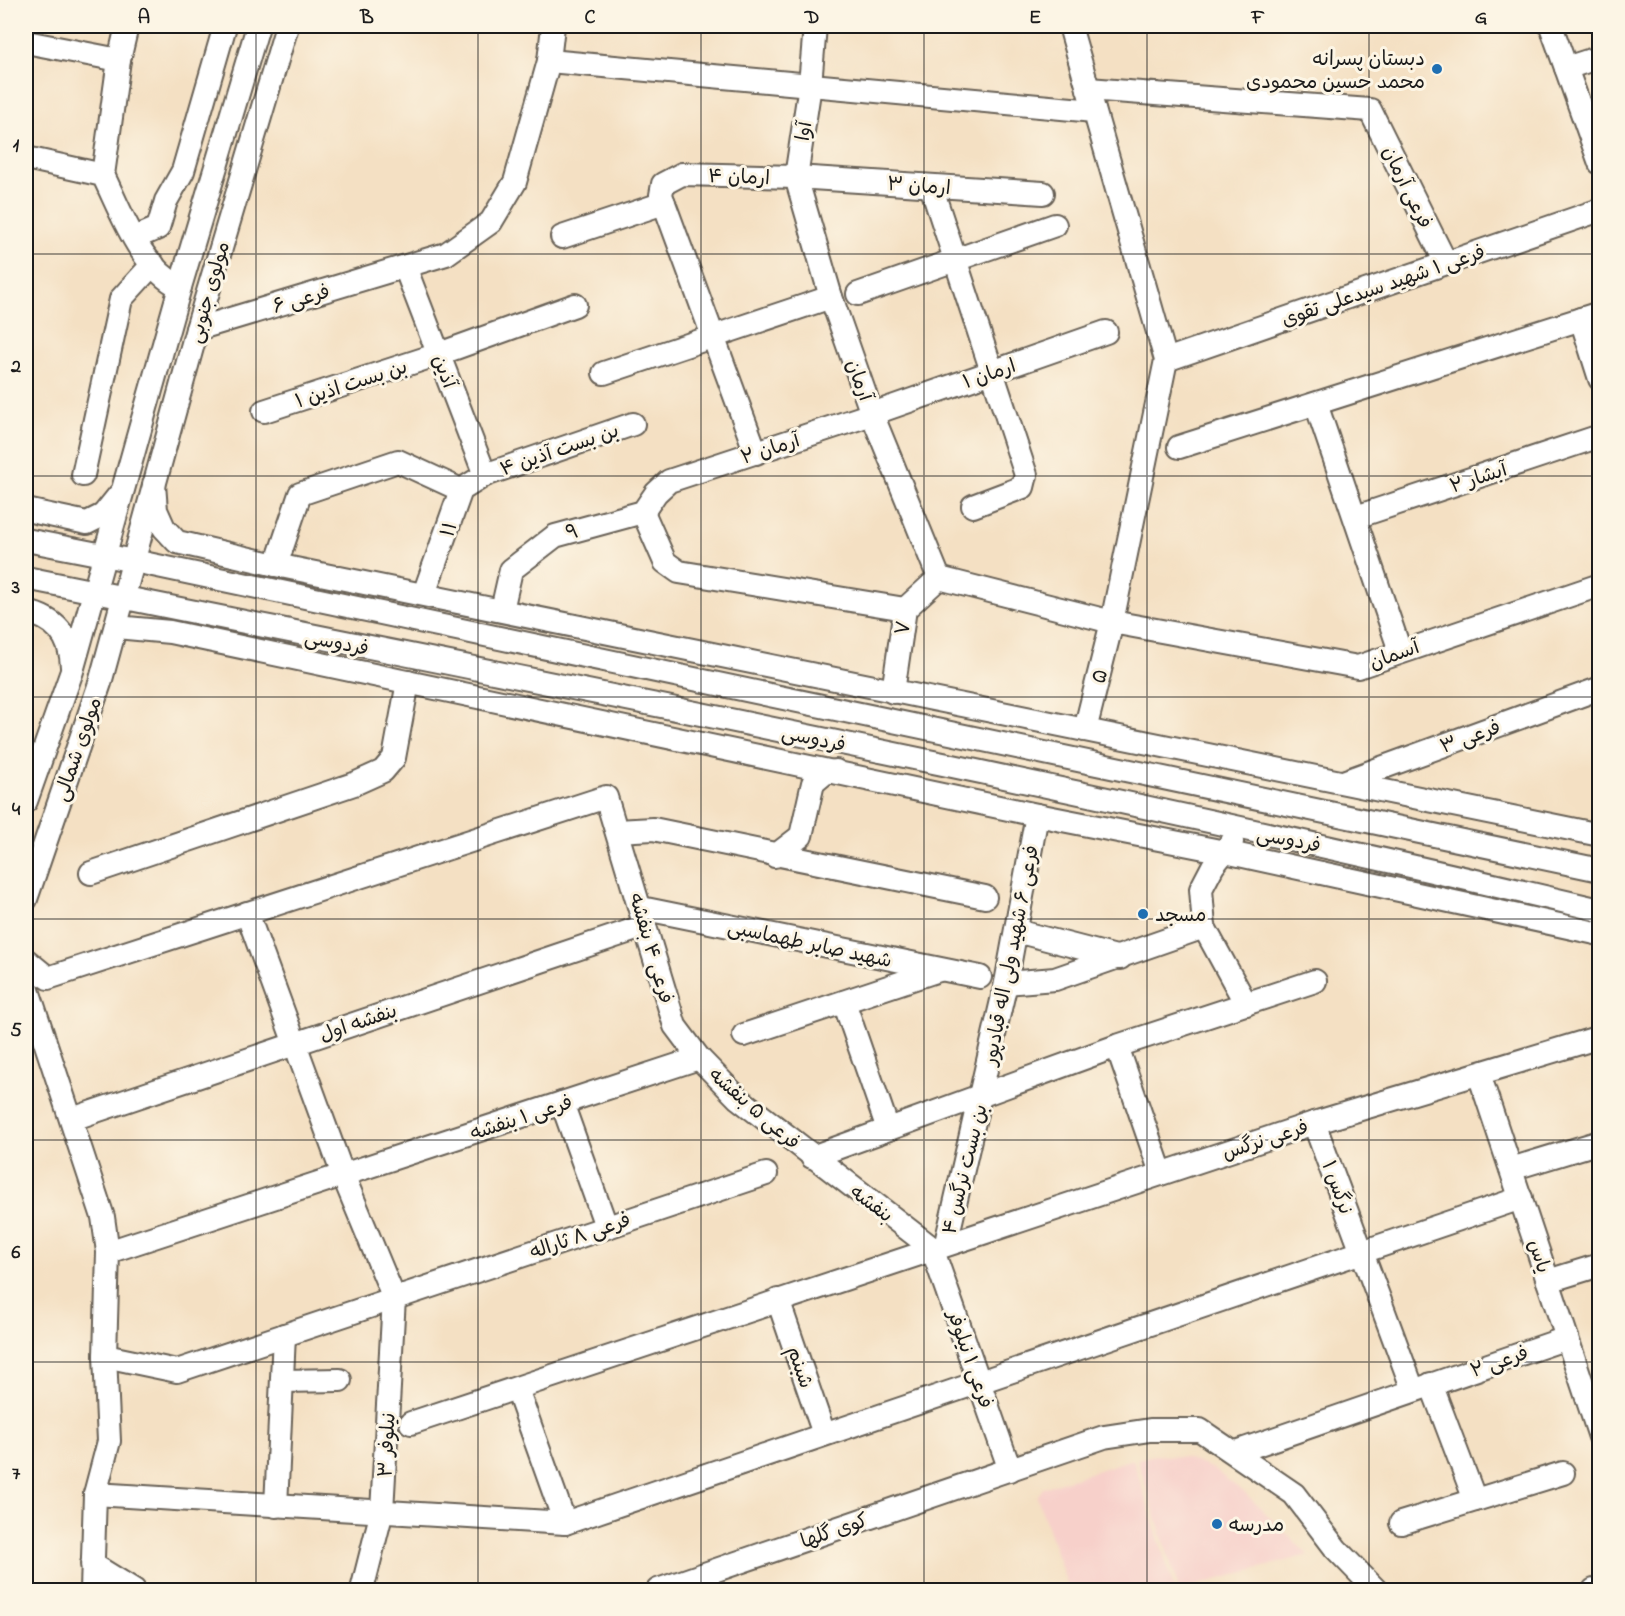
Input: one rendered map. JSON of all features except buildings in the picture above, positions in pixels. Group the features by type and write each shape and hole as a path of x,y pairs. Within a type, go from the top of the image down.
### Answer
{"street":[{"path":"127,26 119,60 103,175 135,238 164,279 180,287"},
{"path":"135,238 158,228 166,201 183,171 225,26"},
{"name":"مولوی جنوبی","path":"106,556 122,491 180,287 258,26"},
{"name":"مولوی جنوبی","path":"125,598 197,328 287,26"},
{"name":"فرعی ۶","path":"197,328 446,254 491,222 514,182 549,62 553,26"},
{"name":"آوا","path":"796,177 810,85 815,26"},
{"path":"1072,26 1094,111 1166,360"},
{"path":"1551,26 1599,163"},
{"path":"26,42 119,60"},
{"path":"1566,68 1599,57"},
{"path":"549,62 1094,111"},
{"name":"فرعی آرمان","path":"1088,89 1370,110 1446,263"},
{"path":"26,159 103,175"},
{"name":"ارمان ۴","path":"664,203 661,195 663,184 682,174 796,177"},
{"name":"ارمان ۳","path":"796,177 1043,193"},
{"name":"آرمان","path":"796,177 831,297 872,414 939,578"},
{"path":"931,186 1026,475 1023,487 1015,492 973,506"},
{"path":"562,237 664,203 756,453"},
{"name":"فرعی ۱ شهید سیدعلی تقوی","path":"1166,360 1599,210"},
{"path":"858,294 1055,225"},
{"path":"83,476 121,299 153,264"},
{"name":"آذین","path":"405,267 486,475"},
{"path":"604,374 831,297"},
{"name":"بن بست اذین ۱","path":"264,411 439,354 575,305"},
{"path":"1179,447 1590,316 1599,379"},
{"name":"ارمان ۱","path":"872,414 1106,332"},
{"name":"۵","path":"1085,730 1112,621 1166,360"},
{"path":"1316,404 1400,651"},
{"name":"آرمان ۲","path":"643,512 656,493 669,481 872,414"},
{"name":"بن بست آذین ۴","path":"486,475 633,424"},
{"name":"آبشار ۲","path":"1356,517 1599,436"},
{"path":"276,565 300,494 398,461 461,490 486,475"},
{"path":"154,484 156,510 164,528 177,542 276,565 892,692 1599,835"},
{"name":"۱۱","path":"424,594 461,490"},
{"path":"26,510 87,523 103,515 122,491"},
{"path":"643,512 665,562 679,572 905,609"},
{"name":"۹","path":"502,610 511,570 555,536 643,512"},
{"name":"فردوسی","path":"26,540 1599,870"},
{"name":"مولوی شمالی","path":"26,801 72,670 106,556"},
{"name":"فردوسی","path":"26,578 252,625 598,692 1349,851 1599,910"},
{"name":"آسمان","path":"939,578 1112,621 1358,667 1599,585"},
{"name":"۷","path":"892,692 905,609 939,578"},
{"path":"252,625 243,617 241,602 255,587"},
{"name":"مولوی شمالی","path":"26,895 100,683 108,648 125,598"},
{"path":"108,648 127,628 145,616 173,608"},
{"path":"26,612 48,619 61,631 70,648 72,670"},
{"path":"127,628 170,632 1036,815 1225,852 1599,934"},
{"path":"92,873 354,784 382,771 394,758 408,682"},
{"name":"فرعی ۳","path":"1342,782 1598,689"},
{"path":"950,796 957,769"},
{"path":"775,856 801,836 813,783 825,773 836,771"},
{"name":"فرعی ۴ بنفشه","path":"247,913 606,797 675,1026 699,1058"},
{"name":"فرعی ۶ شهید ولی اله قبادپور","path":"982,1094 1006,983 1036,815"},
{"path":"617,831 653,829 775,856 985,897"},
{"path":"1242,829 1201,889 1204,927 1246,1004"},
{"path":"26,960 48,978 247,913 293,1044 343,1175 394,1298"},
{"name":"شهید صابر طهماسبی","path":"643,917 980,977"},
{"name":"بنفشه اول","path":"72,1119 293,1044 643,917"},
{"path":"1006,983 1055,979 1204,927"},
{"path":"1016,930 1120,958"},
{"path":"744,1035 941,970"},
{"path":"812,1157 1117,1046 1315,981"},
{"path":"26,984 103,1216 108,1252 105,1356 109,1441 95,1494 92,1590"},
{"path":"844,1002 888,1129"},
{"name":"فرعی نرگس","path":"411,1423 1314,1123 1599,1037"},
{"path":"1117,1046 1161,1173"},
{"name":"فرعی ۱ بنفشه","path":"108,1252 699,1058"},
{"name":"فرعی ۵ بنفشه","path":"699,1058 738,1098 812,1157"},
{"name":"یاس","path":"1479,1074 1599,1437"},
{"name":"بن بست نرگس ۴","path":"939,1246 982,1094"},
{"path":"562,1103 606,1226"},
{"name":"نرگس ۱","path":"1314,1123 1361,1251 1475,1500"},
{"path":"1511,1169 1599,1142"},
{"name":"بنفشه","path":"812,1157 939,1246"},
{"name":"فرعی ۸ ثاراله","path":"105,1356 177,1371 766,1174"},
{"path":"95,1494 565,1523 1521,1198"},
{"name":"فرعی ۱ نیلوفر","path":"939,1246 979,1381 1010,1470"},
{"path":"1548,1281 1599,1265"},
{"name":"نیلوفر ۳","path":"362,1590 382,1511 394,1298"},
{"name":"شبنم","path":"778,1300 824,1434"},
{"path":"276,1506 284,1335"},
{"name":"فرعی ۲","path":"1236,1452 1567,1338"},
{"path":"282,1381 340,1380"},
{"path":"517,1389 565,1523"},
{"name":"کوی گلها","path":"658,1590 1104,1437 1150,1430 1200,1430 1236,1452 1294,1494 1336,1549 1376,1590"},
{"path":"1401,1523 1563,1473"},
{"path":"92,1564 134,1590"},
{"path":"1594,1590 1599,1590"}],"shaded area":[{"name":"مدرسه","path":"1155,1455 1183,1457 1213,1469 1245,1493 1308,1555 1179,1590 1137,1459"},
{"path":"1133,1459 1175,1590 1069,1590 1037,1497 1043,1488"}],"place":[{"name":"دبستان پسرانه محمد حسین محمودی","path":"1437,69"},
{"name":"مسجد","path":"1143,914"},
{"name":"مدرسه","path":"1217,1524"}]}
